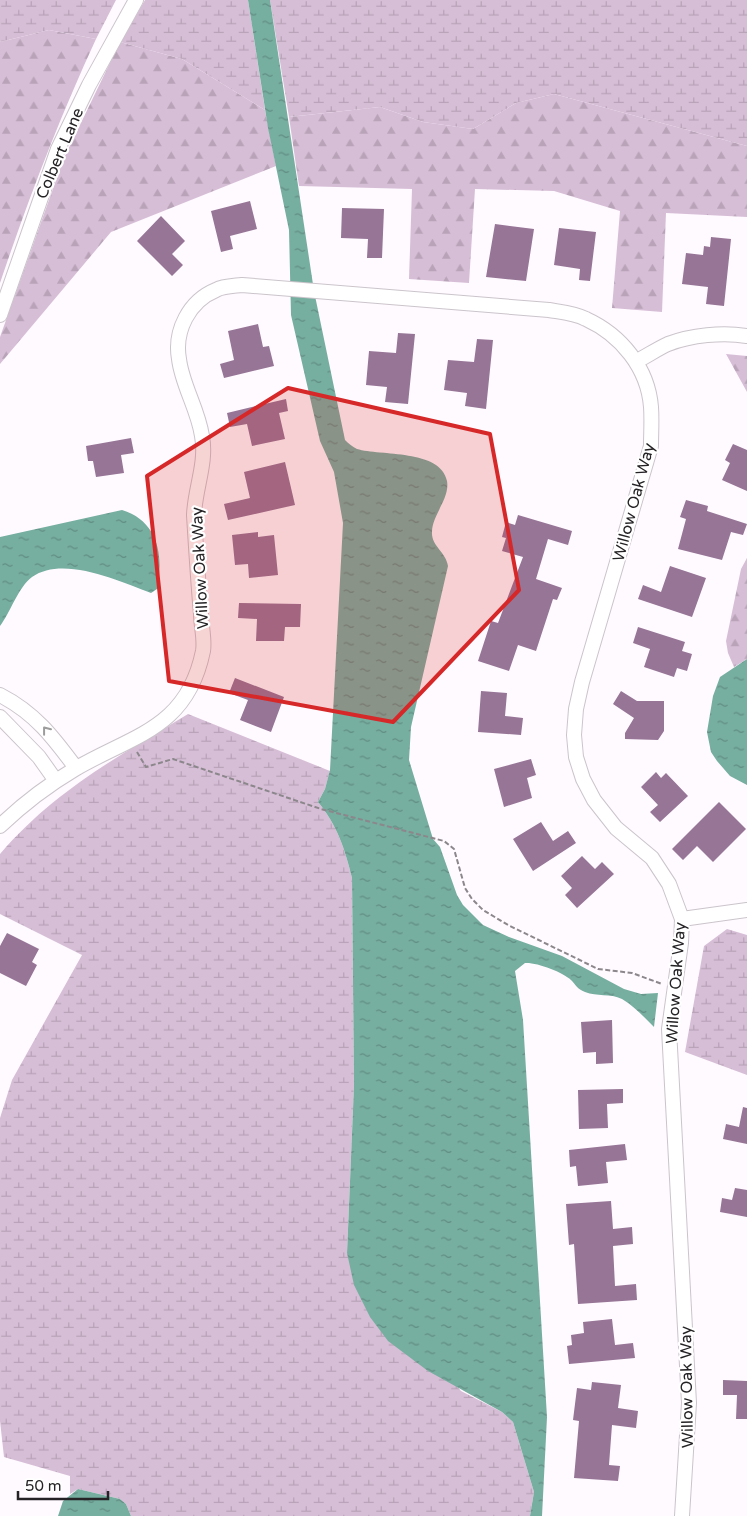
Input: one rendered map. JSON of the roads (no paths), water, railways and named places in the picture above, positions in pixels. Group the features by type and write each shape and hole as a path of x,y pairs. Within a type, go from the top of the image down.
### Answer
{"street":[{"name":"Colbert Lane","path":"0,315 58,149 89,85 136,0"},
{"name":"Willow Oak Way","path":"0,826 32,798 76,768 131,741 168,718 185,697 203,650 194,515 195,494 203,467 202,438 196,410 179,359 178,338 185,319 197,301 217,289 242,285 549,310 585,318 626,347 642,372 651,406 651,446 582,682 576,709 574,746 583,778 594,800 616,828 652,858 669,884 682,919 681,942 669,1029 689,1403 682,1516"},
{"path":"636,361 668,344 685,339 747,336"},
{"path":"0,695 18,704 40,722 76,768"},
{"path":"0,717 40,757 56,781"},
{"path":"0,730 19,738"},
{"path":"682,919 747,910"}],"water":[{"path":"248,0 270,0 314,291 345,440 357,449 408,456 434,463 442,471 447,481 446,494 435,519 432,537 445,557 448,566 411,727 409,760 433,839 440,847 457,895 463,905 483,925 509,937 562,956 624,989 641,994 658,993 654,1027 635,1008 622,999 585,992 567,977 549,968 525,963 515,971 523,1020 547,1417 542,1516 530,1516 534,1492 513,1422 502,1412 428,1371 388,1341 370,1317 354,1285 347,1253 354,1085 352,878 340,838 318,802 325,789 330,770 343,523 334,472 320,441 291,315 289,230 268,128"},
{"path":"122,510 144,522 156,541 160,564 157,589 151,593 107,577 75,569 45,571 27,581 0,626 0,537"},
{"path":"747,659 747,785 730,776 717,761 711,752 707,732 713,696 720,677"},
{"path":"78,1489 120,1499 126,1504 131,1516 58,1516 63,1501"}]}
